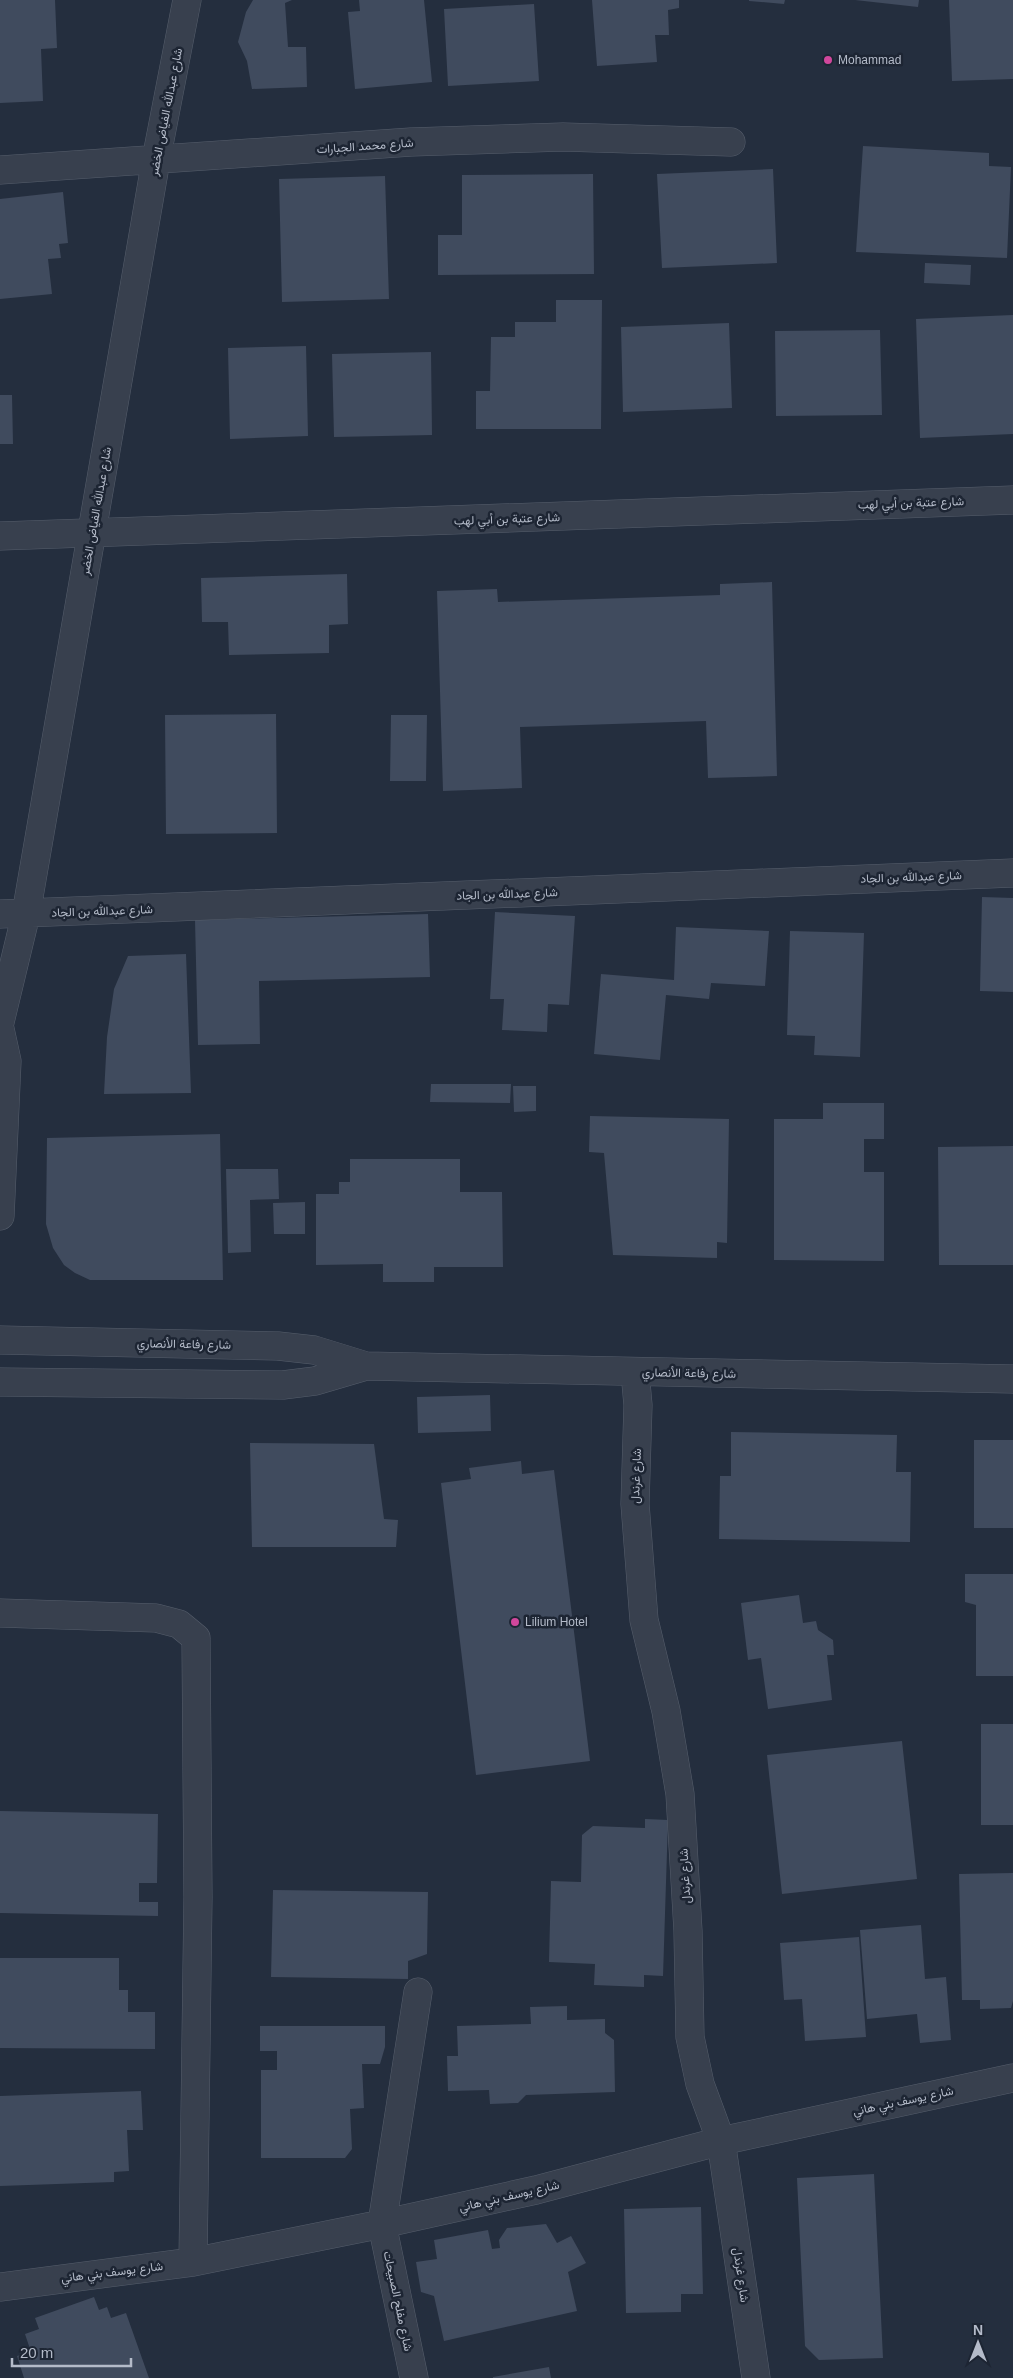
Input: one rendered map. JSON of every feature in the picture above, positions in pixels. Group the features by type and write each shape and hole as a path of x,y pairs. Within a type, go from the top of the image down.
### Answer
{"street":[{"name":"شارع عبدالله الفياض الخضر","path":"0,1022 13,914 92,534 156,160 188,0"},
{"name":"شارع محمد الجبارات","path":"0,170 411,142 563,137 731,142"},
{"name":"شارع عتبة بن أبي لهب","path":"0,536 1013,500"},
{"name":"شارع عبدالله بن الجاد","path":"13,914 1013,873"},
{"path":"0,1029 6,1061 0,1216"},
{"name":"شارع رفاعة الأنصاري","path":"0,1340 278,1346 314,1350 366,1366 1013,1379"},
{"name":"شارع رفاعة الأنصاري","path":"0,1382 283,1385 315,1381 366,1366"},
{"name":"شارع غرندل","path":"635,1372 638,1405 634,1504 644,1620 666,1711 680,1794 688,1931 690,2037 700,2084 721,2142 756,2378"},
{"path":"0,1613 156,1618 179,1624 196,1638 198,1897 193,2262"},
{"path":"382,2224 418,1992"},
{"name":"شارع يوسف بني هاني","path":"0,2287 193,2262 382,2224 536,2190 721,2142 1013,2078"},
{"name":"شارع مفلح الصبيحات","path":"382,2224 414,2378"}],"building":[{"path":"0,0 55,0 57,48 41,49 43,101 0,103"},
{"path":"253,0 292,0 285,3 288,47 306,47 307,87 252,89 247,61 238,42 246,12"},
{"path":"359,0 424,0 432,82 355,89 348,12 360,11"},
{"path":"592,0 679,0 679,8 668,10 669,35 655,35 657,62 597,66"},
{"path":"749,0 785,0 784,4"},
{"path":"855,0 919,0 918,7"},
{"path":"949,0 1013,0 1013,79 952,81"},
{"path":"534,4 539,81 448,86 444,9"},
{"path":"863,146 989,153 989,166 1011,167 1007,258 856,252"},
{"path":"773,169 777,263 662,268 657,174"},
{"path":"593,174 594,274 438,275 438,235 462,235 462,175"},
{"path":"385,176 389,299 282,302 279,179"},
{"path":"63,192 68,243 59,244 61,258 48,259 52,294 0,299 0,199"},
{"path":"925,263 971,265 970,285 924,283"},
{"path":"556,300 602,300 601,429 476,429 476,391 490,391 491,337 515,337 515,322 556,322"},
{"path":"1013,315 1013,434 920,438 916,319"},
{"path":"729,323 732,408 623,412 621,327"},
{"path":"880,330 882,415 776,416 775,331"},
{"path":"306,346 308,436 230,439 228,348"},
{"path":"431,352 432,435 334,437 332,354"},
{"path":"0,395 12,395 13,444 0,444"},
{"path":"347,574 348,624 329,625 329,653 229,655 228,622 202,622 201,578"},
{"path":"772,582 777,776 708,778 706,721 520,727 522,788 443,791 437,591 497,589 498,602 720,595 720,584"},
{"path":"276,714 277,833 166,834 165,715"},
{"path":"391,715 427,715 426,781 390,781"},
{"path":"982,897 1013,898 1013,992 980,991"},
{"path":"495,912 575,916 569,1005 548,1004 547,1032 502,1030 504,999 490,999"},
{"path":"428,914 430,977 259,981 260,1044 198,1045 195,920"},
{"path":"676,927 769,931 765,986 711,983 709,999 666,995 660,1060 594,1054 601,974 674,980"},
{"path":"790,931 864,933 860,1057 814,1055 815,1036 787,1035"},
{"path":"186,954 191,1093 104,1094 107,1037 114,989 128,956"},
{"path":"431,1084 511,1084 510,1103 430,1102"},
{"path":"513,1086 536,1086 536,1111 514,1112"},
{"path":"823,1103 884,1103 884,1139 864,1139 864,1172 884,1172 884,1261 774,1260 774,1119 823,1119"},
{"path":"590,1116 729,1119 727,1243 717,1242 717,1258 613,1255 604,1153 589,1152"},
{"path":"220,1134 223,1280 90,1280 64,1265 53,1248 46,1224 47,1138"},
{"path":"1013,1146 1013,1265 939,1265 938,1147"},
{"path":"350,1159 460,1159 460,1192 502,1192 503,1267 434,1267 434,1282 383,1282 383,1264 316,1265 316,1194 339,1194 339,1182 350,1182"},
{"path":"226,1169 278,1169 279,1199 250,1200 251,1252 228,1253"},
{"path":"305,1202 305,1234 274,1234 273,1203"},
{"path":"490,1395 491,1431 418,1433 417,1397"},
{"path":"731,1432 897,1435 896,1472 911,1472 910,1542 719,1539 720,1476 731,1476"},
{"path":"974,1440 1013,1440 1013,1528 974,1528"},
{"path":"250,1443 374,1444 384,1519 398,1520 396,1547 252,1547"},
{"name":"Lilium Hotel","path":"521,1461 522,1474 554,1470 590,1761 476,1775 441,1483 471,1479 469,1468"},
{"path":"965,1574 1013,1574 1013,1676 976,1676 976,1605 965,1602"},
{"path":"799,1595 803,1623 816,1621 818,1630 833,1640 834,1655 827,1655 832,1700 768,1709 761,1658 748,1660 741,1603"},
{"path":"981,1724 1013,1724 1013,1825 981,1825"},
{"path":"902,1741 917,1879 782,1894 767,1755"},
{"path":"0,1811 158,1814 157,1883 139,1883 139,1902 158,1902 158,1916 0,1913"},
{"path":"645,1819 668,1820 663,1976 644,1975 644,1987 594,1985 595,1964 549,1962 551,1881 581,1882 582,1835 593,1826 645,1828"},
{"path":"1013,1873 1013,2001 1011,2008 980,2009 980,2000 962,2000 959,1874"},
{"path":"273,1890 428,1892 427,1954 408,1961 408,1979 271,1977"},
{"path":"921,1925 925,1979 946,1977 951,2040 920,2043 917,2014 867,2019 860,1930"},
{"path":"859,1937 866,2037 805,2041 802,1999 784,2000 780,1943"},
{"path":"0,1958 119,1958 119,1990 128,1990 128,2012 155,2012 155,2049 0,2048"},
{"path":"567,2006 567,2020 605,2019 605,2033 614,2040 615,2092 526,2095 518,2103 490,2104 489,2090 448,2091 447,2056 458,2056 457,2026 531,2024 530,2007"},
{"path":"260,2026 385,2026 385,2047 380,2064 362,2064 364,2108 350,2109 352,2149 345,2158 261,2158 261,2070 277,2070 277,2051 260,2051"},
{"path":"141,2091 143,2130 127,2130 129,2171 114,2172 114,2182 0,2186 0,2096"},
{"path":"874,2174 883,2358 819,2360 805,2346 797,2178"},
{"path":"701,2207 703,2294 681,2294 681,2312 626,2313 624,2209"},
{"path":"546,2224 557,2243 571,2236 586,2263 568,2272 577,2311 444,2341 434,2296 421,2292 416,2262 437,2259 434,2240 488,2230 492,2249 500,2248 499,2240 507,2228"},
{"path":"94,2297 99,2310 107,2307 111,2318 126,2313 149,2378 24,2378 17,2356 31,2352 25,2334 39,2329 35,2318"},
{"path":"549,2367 551,2378 493,2378 493,2377"}],"place":[{"name":"Mohammad","path":"828,60"},
{"name":"Lilium Hotel","path":"515,1622"}]}
